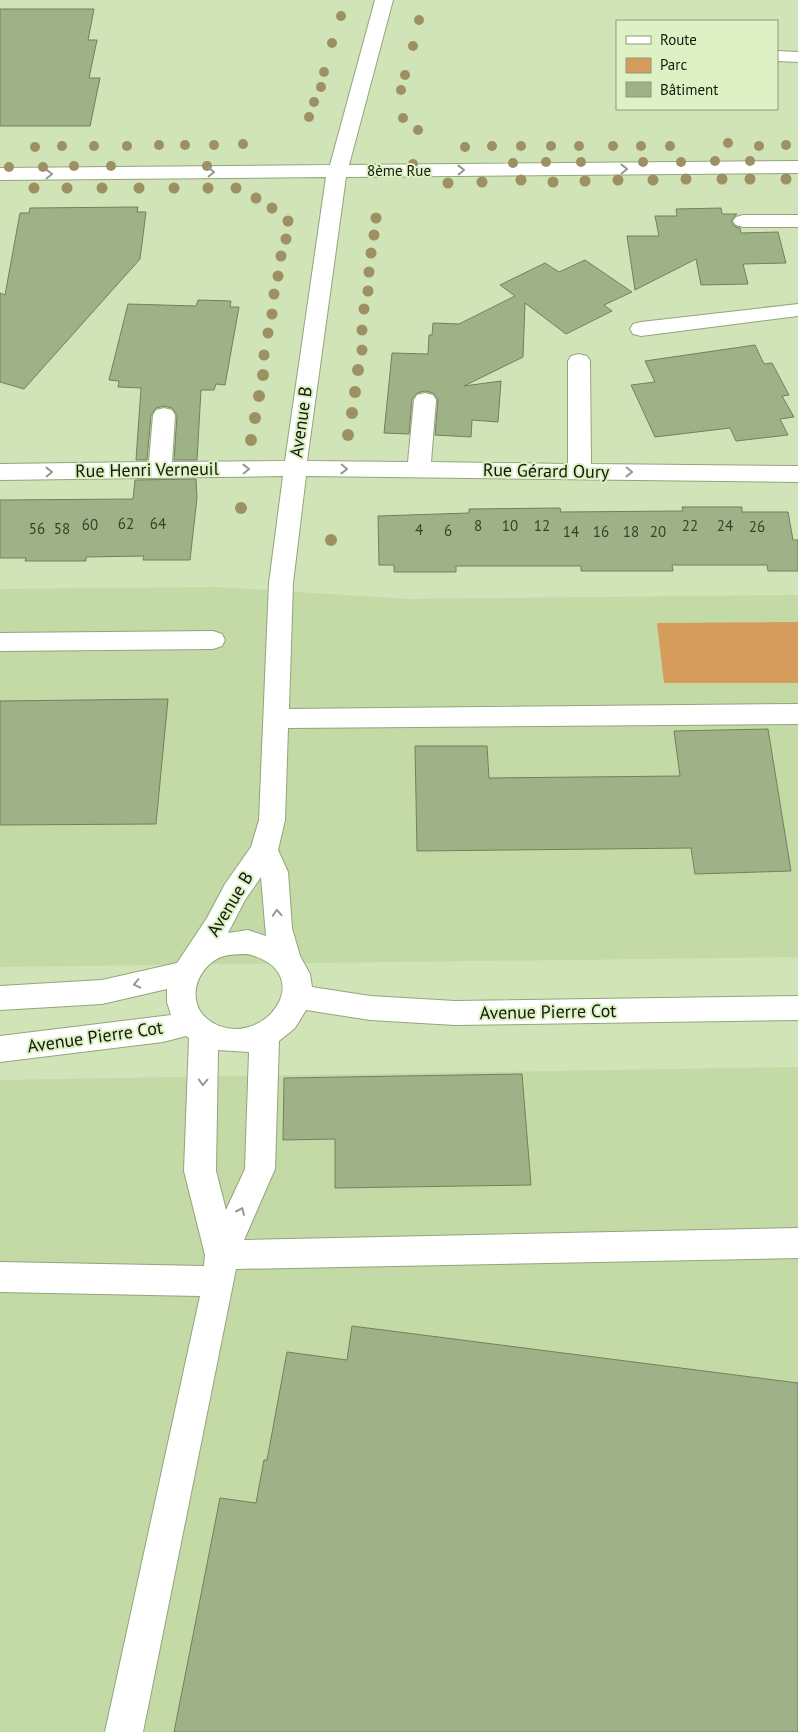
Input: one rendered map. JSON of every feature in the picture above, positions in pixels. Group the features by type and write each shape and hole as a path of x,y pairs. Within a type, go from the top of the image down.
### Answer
{"street":[{"name":"Avenue B","path":"191,966 217,926 235,892 264,850 272,820 281,583 295,468 339,164 384,0"},
{"path":"778,56 798,57"},
{"name":"8ème Rue","path":"0,174 339,164 798,154"},
{"name":"8ème Rue","path":"0,160 798,167"},
{"path":"743,221 798,221"},
{"path":"641,330 798,310"},
{"path":"580,361 580,471"},
{"path":"419,470 425,400"},
{"path":"160,470 164,415"},
{"name":"Rue Gérard Oury","path":"295,468 798,474"},
{"name":"Rue Henri Verneuil","path":"0,472 295,468"},
{"path":"0,642 213,640"},
{"path":"275,719 798,714"},
{"name":"Avenue B","path":"264,850 274,872 278,928 287,960"},
{"path":"0,998 102,992 191,966 211,949 229,944 248,942 265,946 281,954 287,960 292,966 298,981 298,997 292,1012 281,1025 264,1036 244,1041 223,1040 197,1027 182,1007 180,990 191,966"},
{"name":"Avenue Pierre Cot","path":"298,997 370,1008 455,1013 798,1008"},
{"path":"197,1027 200,1171 220,1268"},
{"name":"Avenue Pierre Cot","path":"0,1049 197,1027"},
{"path":"124,1732 220,1268 260,1169 264,1036"},
{"path":"0,1277 798,1243"}],"shaded area":[{"path":"218,587 408,599 798,595 798,957 0,967 0,589"},
{"path":"798,1067 798,1732 0,1732 0,1080"}],"green space":[{"path":"798,622 798,683 664,683 657,623"}],"building":[{"path":"0,9 94,9 88,40 97,40 89,78 100,78 90,126 0,126"},
{"path":"138,207 137,212 146,212 140,259 24,389 0,382 0,293 5,295 20,213 29,213 30,208"},
{"path":"721,208 722,214 737,214 731,221 734,226 740,228 741,233 778,232 786,263 743,264 748,284 701,285 696,259 635,290 627,236 659,236 655,216 677,216 676,209"},
{"path":"585,260 632,292 604,305 612,311 566,334 525,303 523,357 464,386 501,381 498,422 472,420 471,437 435,435 438,399 433,393 425,391 417,393 412,399 409,434 384,433 392,353 428,354 429,335 432,335 433,323 459,324 515,296 500,285 545,263 559,272"},
{"path":"198,300 231,301 230,307 239,307 225,385 216,384 214,390 201,390 197,460 174,460 177,415 172,408 164,406 156,408 151,415 147,460 136,460 141,388 118,387 119,381 109,380 128,304 196,306"},
{"path":"755,345 764,364 772,363 789,395 782,396 794,417 780,419 788,435 736,441 730,428 655,437 631,385 655,382 645,361"},
{"path":"196,479 197,498 190,560 143,560 144,556 86,557 86,561 25,561 26,558 0,558 0,500 133,499 135,480"},
{"path":"682,507 742,507 742,512 788,512 793,540 798,540 798,571 768,571 767,565 672,565 673,571 581,571 581,566 456,566 456,572 394,572 394,565 379,565 378,516 469,513 469,509 560,508 561,512 683,511"},
{"path":"168,699 156,824 0,825 0,701"},
{"path":"768,729 791,871 695,874 691,848 417,851 415,746 487,746 489,778 680,776 674,731"},
{"path":"522,1074 531,1185 335,1188 335,1139 283,1140 284,1078"},
{"path":"352,1326 798,1383 798,1732 174,1732 220,1498 256,1503 264,1460 267,1460 287,1352 347,1360"}]}
